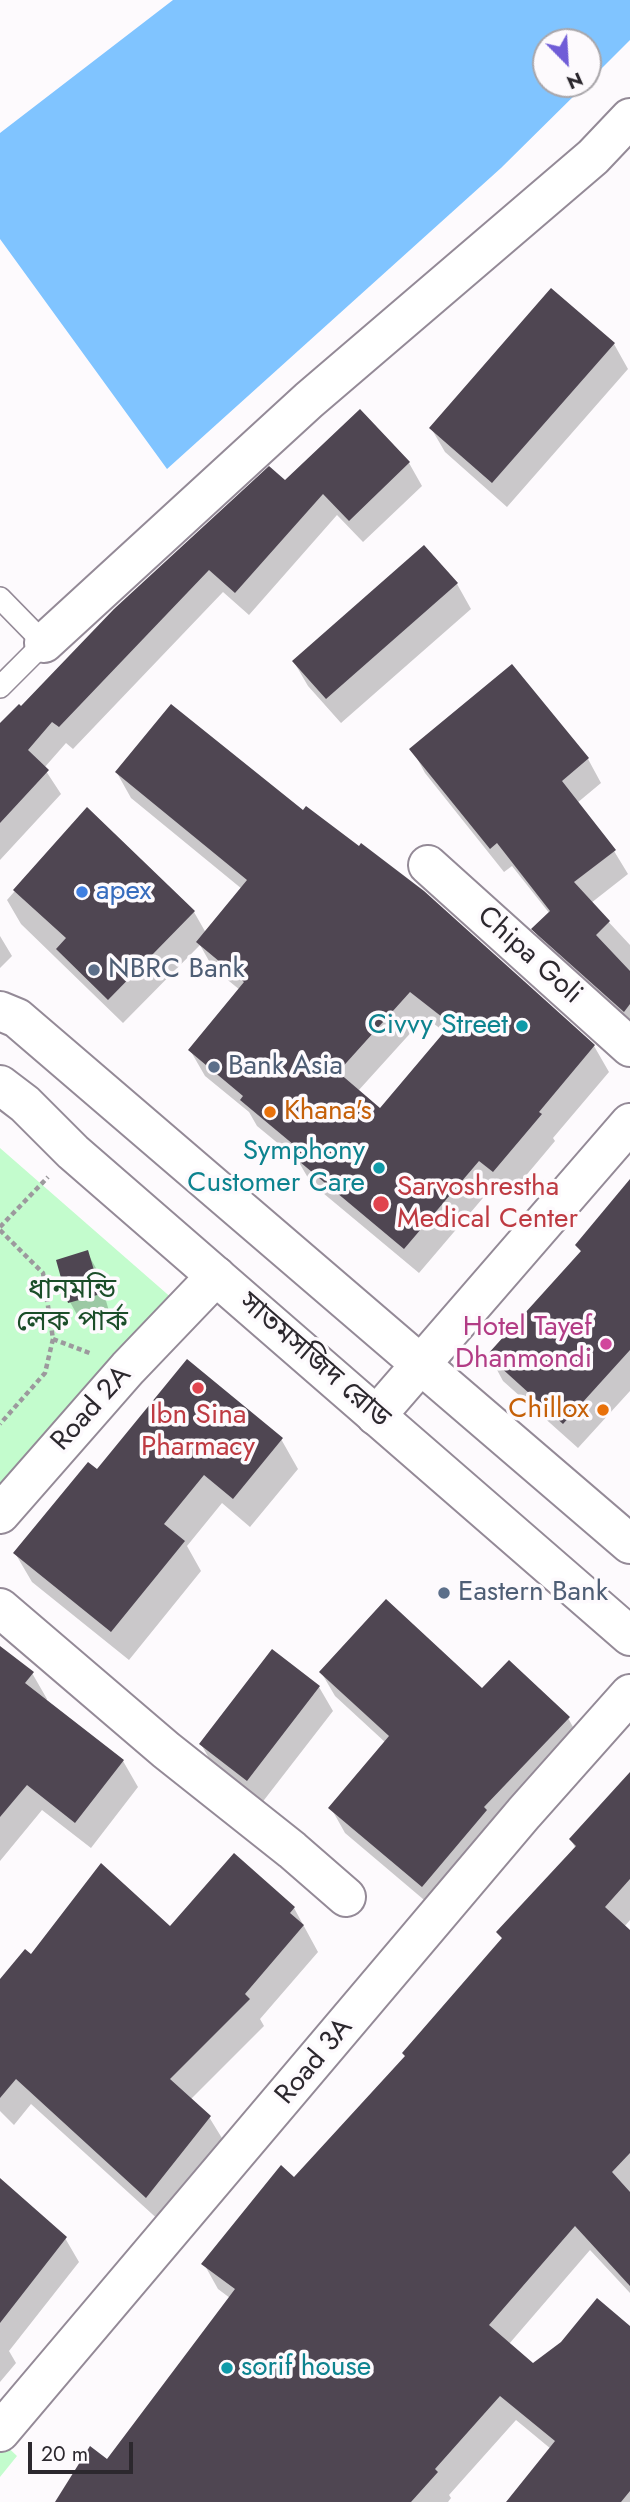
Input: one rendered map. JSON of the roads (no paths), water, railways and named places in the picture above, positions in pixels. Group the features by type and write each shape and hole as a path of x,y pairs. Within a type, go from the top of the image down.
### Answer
{"street":[{"path":"44,643 309,400 593,157 630,118"},
{"name":"Chipa Goli","path":"428,864 630,1047"},
{"path":"8,1014 630,1544"},
{"name":"সাতমসজিদ রোড","path":"0,1085 25,1104 73,1152 630,1636"},
{"path":"376,1416 630,1123"},
{"name":"Road 2A","path":"0,1514 128,1368 216,1276"},
{"path":"0,1608 156,1742 292,1850 346,1897"},
{"name":"Road 3A","path":"0,2432 162,2244 524,1813 630,1693"}],"lane":[{"path":"0,598 44,643 0,687"}],"water":[{"path":"173,0 630,0 630,40 602,68 602,28 532,28 532,98 572,98 501,168 167,469 0,239 0,133"}],"place":[{"name":"apex","path":"82,892"},
{"name":"NBRC Bank","path":"94,970"},
{"name":"Civvy Street","path":"522,1026"},
{"name":"Bank Asia","path":"214,1067"},
{"name":"Khana's","path":"270,1112"},
{"name":"Symphony Customer Care","path":"379,1168"},
{"name":"Sarvoshrestha Medical Center","path":"381,1204"},
{"name":"Hotel Tayef Dhanmondi","path":"606,1344"},
{"name":"Ibn Sina Pharmacy","path":"198,1388"},
{"name":"Chillox","path":"603,1410"},
{"name":"Eastern Bank","path":"444,1593"},
{"name":"sorif house","path":"227,2368"}],"park label":[{"name":"ধানমন্ডি লেক পার্ক","path":"72,1307"}]}
